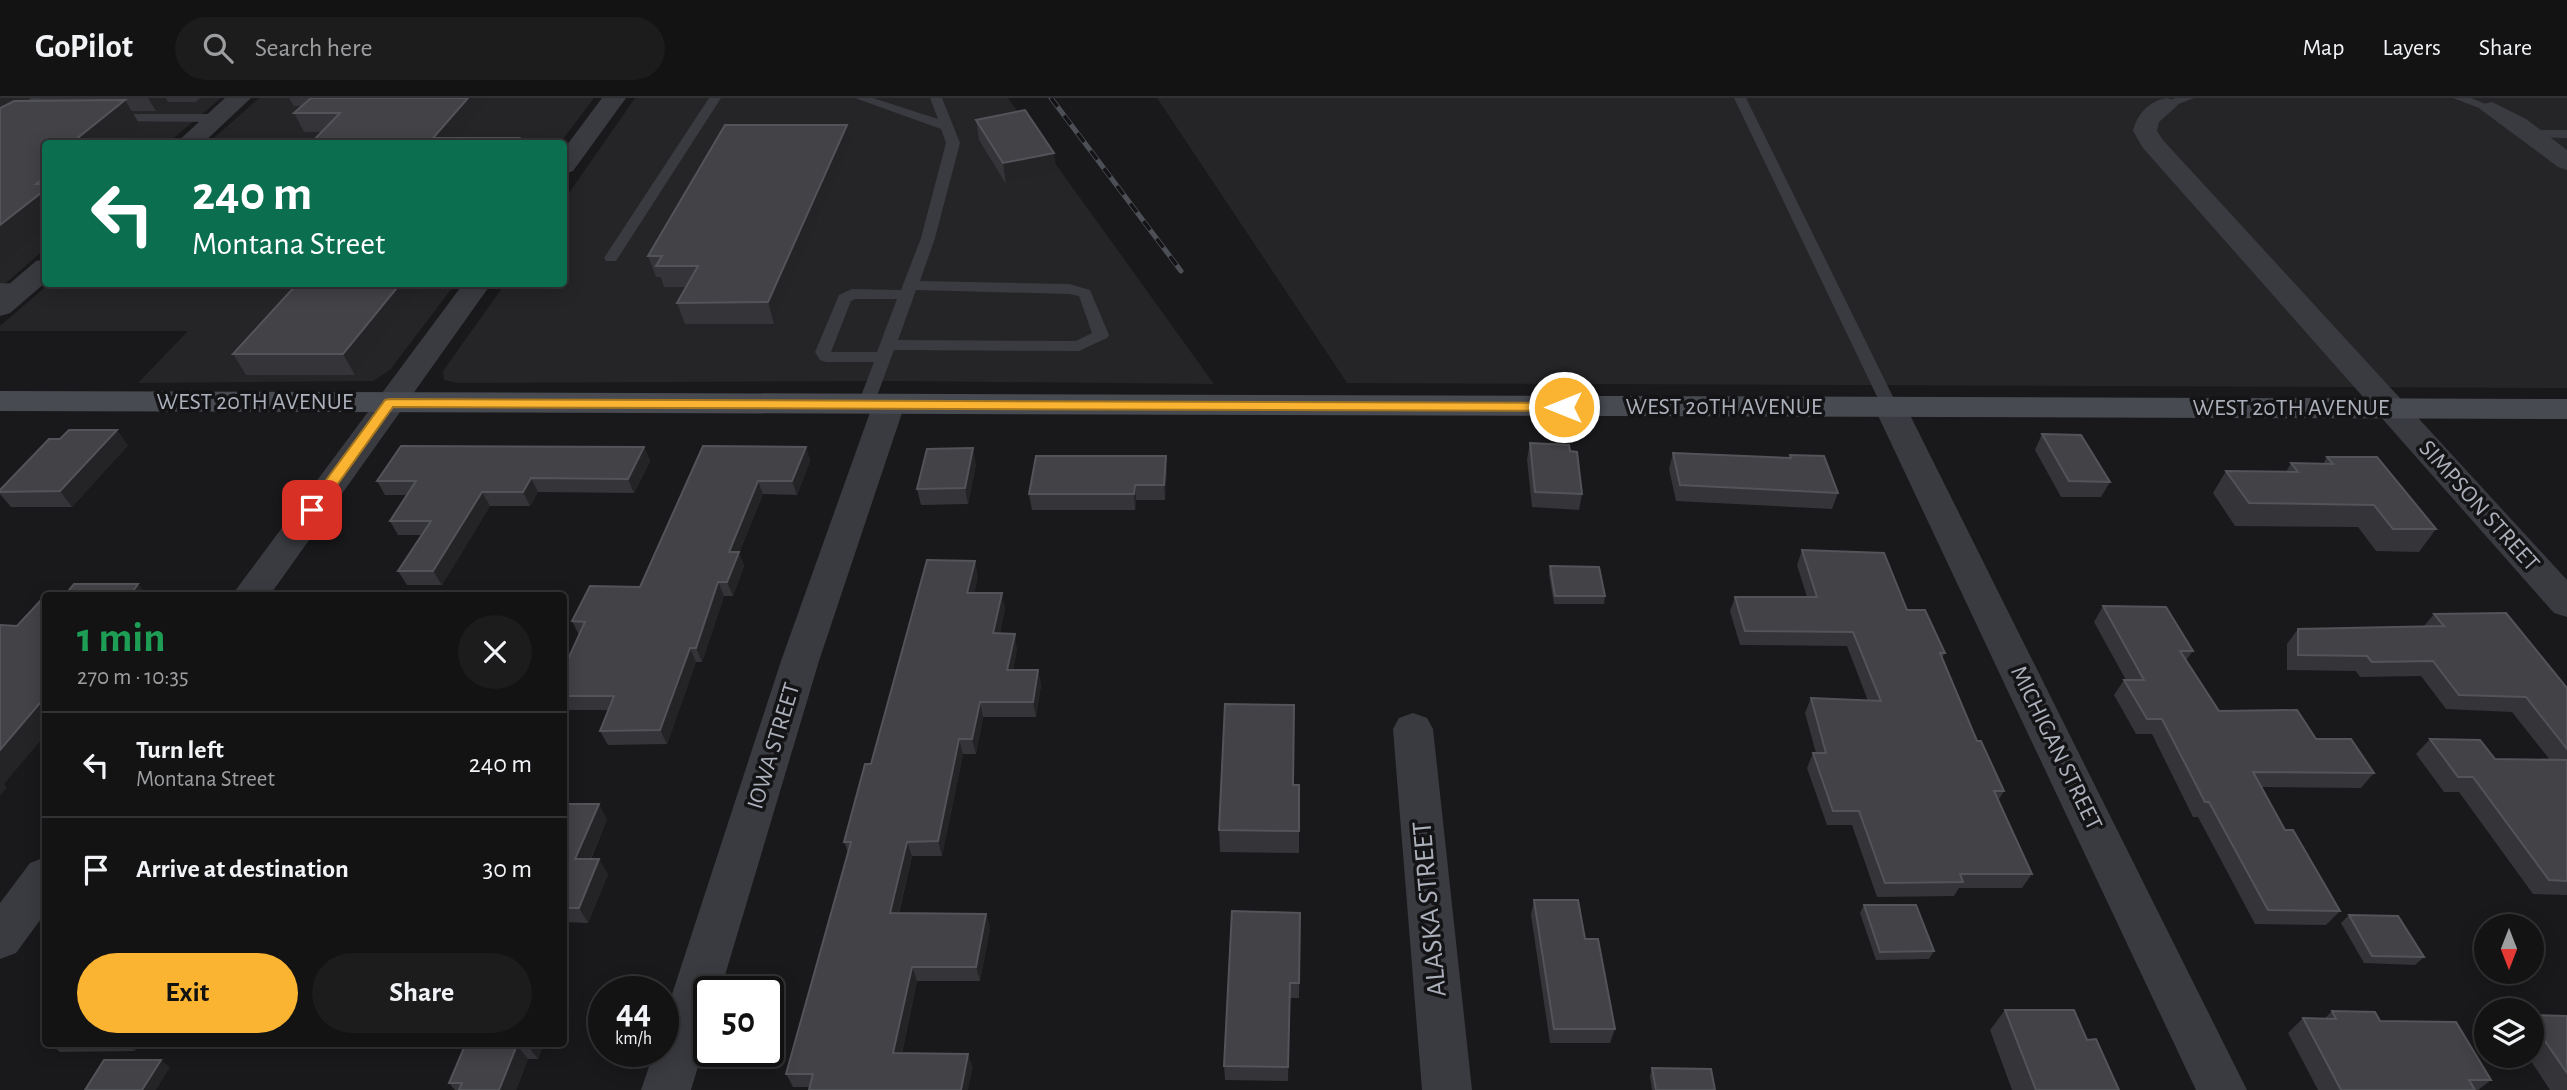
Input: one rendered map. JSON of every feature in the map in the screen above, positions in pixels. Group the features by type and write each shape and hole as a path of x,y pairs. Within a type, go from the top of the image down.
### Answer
{"main road":[{"name":"WEST 20TH AVENUE","path":"0,401 2567,409"}],"street":[{"path":"191,140 239,98"},
{"path":"567,162 614,98"},
{"name":"SIMPSON STREET","path":"2177,102 2148,119 2145,131 2152,143 2567,604"},
{"path":"2490,104 2567,162"},
{"path":"7,295 42,270"},
{"path":"252,592 475,287"},
{"name":"IOWA STREET","path":"666,1090 878,404"},
{"name":"MICHIGAN STREET","path":"1890,407 2222,1090"},
{"name":"ALASKA STREET","path":"1413,729 1447,1090"},
{"path":"0,939 42,881"}],"lane":[{"path":"3,124 39,98"},
{"path":"611,258 715,98"},
{"path":"861,98 946,126"},
{"path":"878,404 887,351 928,238 953,143 936,98"},
{"path":"1740,98 1890,407"},
{"path":"2459,98 2490,104"},
{"path":"3,124 38,118"},
{"path":"93,118 216,118"},
{"path":"2530,134 2567,134"},
{"path":"1069,289 1085,293 1101,335 1079,346 887,351 826,357 823,352 844,298 852,294 910,290 1069,289"}],"shaded area":[{"path":"0,98 221,98 172,140 42,140 42,252 0,288"},
{"path":"259,98 594,98 562,140 212,140"},
{"path":"635,98 1008,98 1214,384 898,381 458,383 444,380 443,371 503,287 567,287 567,196"},
{"path":"1157,98 2567,98 2567,388 1347,383"},
{"path":"46,287 453,287 390,370 373,381 138,383 188,331 0,331 0,326"}],"building":[{"path":"311,98 468,98 433,138 519,138 314,140 340,113 294,113"},
{"path":"125,100 75,140 42,140 42,179 36,184 42,184 42,192 0,225 0,108 14,101"},
{"path":"1025,110 1054,153 1003,163 976,120"},
{"path":"725,125 847,125 768,302 677,303 698,266 656,266 662,256 648,256"},
{"path":"294,287 398,287 343,354 233,354"},
{"path":"69,430 117,430 60,491 0,492 49,439 60,439"},
{"path":"2042,434 2081,435 2110,482 2069,481"},
{"path":"1530,443 1569,445 1570,451 1577,452 1582,494 1535,492"},
{"path":"401,446 644,447 628,479 531,478 523,492 482,492 433,571 398,571 431,521 390,521 416,481 377,481"},
{"path":"703,446 806,447 792,481 758,481 729,552 739,552 727,582 718,582 696,648 690,648 660,730 600,731 614,696 567,696 567,661 585,622 572,621 590,586 640,587"},
{"path":"973,448 965,488 917,489 927,449"},
{"path":"1673,453 1791,458 1790,455 1824,456 1838,493 1680,485"},
{"path":"1036,456 1166,456 1164,485 1135,485 1134,494 1029,494"},
{"path":"2327,457 2377,457 2436,529 2393,529 2374,505 2249,503 2226,471 2298,472 2291,463 2333,464"},
{"path":"1802,550 1884,553 1907,610 1925,610 1945,653 1940,653 1977,741 1981,741 2004,791 1994,791 2032,874 1960,874 1963,882 1885,883 1859,811 1833,811 1813,753 1826,753 1811,698 1881,701 1853,632 1745,631 1735,597 1817,597"},
{"path":"927,560 975,561 967,593 1002,593 993,633 1015,634 1007,670 1038,670 1033,702 980,702 972,739 959,739 938,841 907,842 890,913 986,914 976,967 912,967 893,1053 968,1054 961,1090 809,1090 813,1074 786,1074 851,842 844,842 865,764 871,764"},
{"path":"1550,566 1599,567 1605,596 1555,596"},
{"path":"74,584 138,584 132,592 67,592"},
{"path":"42,599 42,701 0,750 0,625 17,626"},
{"path":"2103,606 2166,607 2193,651 2180,651 2219,711 2297,710 2316,739 2351,739 2374,773 2253,772 2285,830 2293,830 2340,911 2268,910 2209,802 2205,802 2162,719 2147,719 2124,680 2144,680"},
{"path":"2506,613 2567,688 2567,749 2526,697 2459,695 2433,661 2372,662 2367,656 2298,655 2298,629 2444,626 2434,614"},
{"path":"1225,704 1294,705 1293,785 1299,785 1299,831 1219,830"},
{"path":"2430,739 2480,740 2495,759 2567,760 2567,881 2549,880 2473,777 2458,777"},
{"path":"567,804 599,804 575,859 599,859 579,908 567,908"},
{"path":"1534,900 1578,900 1585,939 1598,939 1615,1029 1554,1029"},
{"path":"1864,905 1916,905 1934,951 1880,952"},
{"path":"1232,911 1300,913 1299,983 1290,983 1288,1067 1224,1066"},
{"path":"2349,915 2398,916 2424,957 2372,956"},
{"path":"2005,1010 2074,1010 2087,1040 2096,1039 2119,1090 2036,1090"},
{"path":"2332,1011 2375,1012 2380,1021 2456,1022 2474,1052 2474,1068 2484,1068 2491,1080 2469,1080 2475,1090 2341,1090 2303,1018 2336,1019"},
{"path":"2544,1015 2567,1016 2567,1073 2544,1039"},
{"path":"464,1047 516,1047 499,1090 459,1090 462,1083 449,1083"},
{"path":"104,1060 161,1060 142,1090 85,1090"},
{"path":"1652,1068 1711,1069 1715,1090 1656,1090"}],"railway":[{"path":"1051,98 1181,271"}],"route":[{"path":"312,510 389,403 1564,407"}]}
